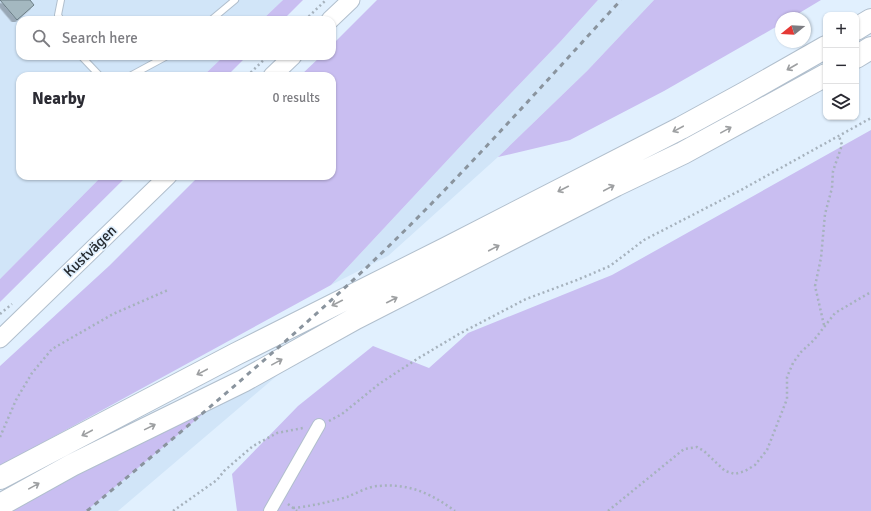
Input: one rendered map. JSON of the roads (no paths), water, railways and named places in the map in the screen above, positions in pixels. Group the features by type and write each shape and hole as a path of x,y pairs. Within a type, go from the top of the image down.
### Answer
{"highway":[{"path":"859,27 871,20"},
{"path":"0,478 236,354 440,252 681,128 824,48"},
{"path":"859,55 871,48"},
{"path":"0,505 72,465 243,381 356,318 616,185 683,153 823,77"}],"main road":[{"path":"334,16 351,0"},
{"path":"276,72 289,60"},
{"name":"Kustvägen","path":"0,339 6,331 164,180"}],"street":[{"path":"270,511 319,426"}],"lane":[{"path":"59,16 61,0"},
{"path":"216,16 235,0"},
{"path":"85,60 96,72"},
{"path":"137,72 160,60"}],"railway":[{"path":"87,511 262,362 365,269 463,171 621,0"}]}
